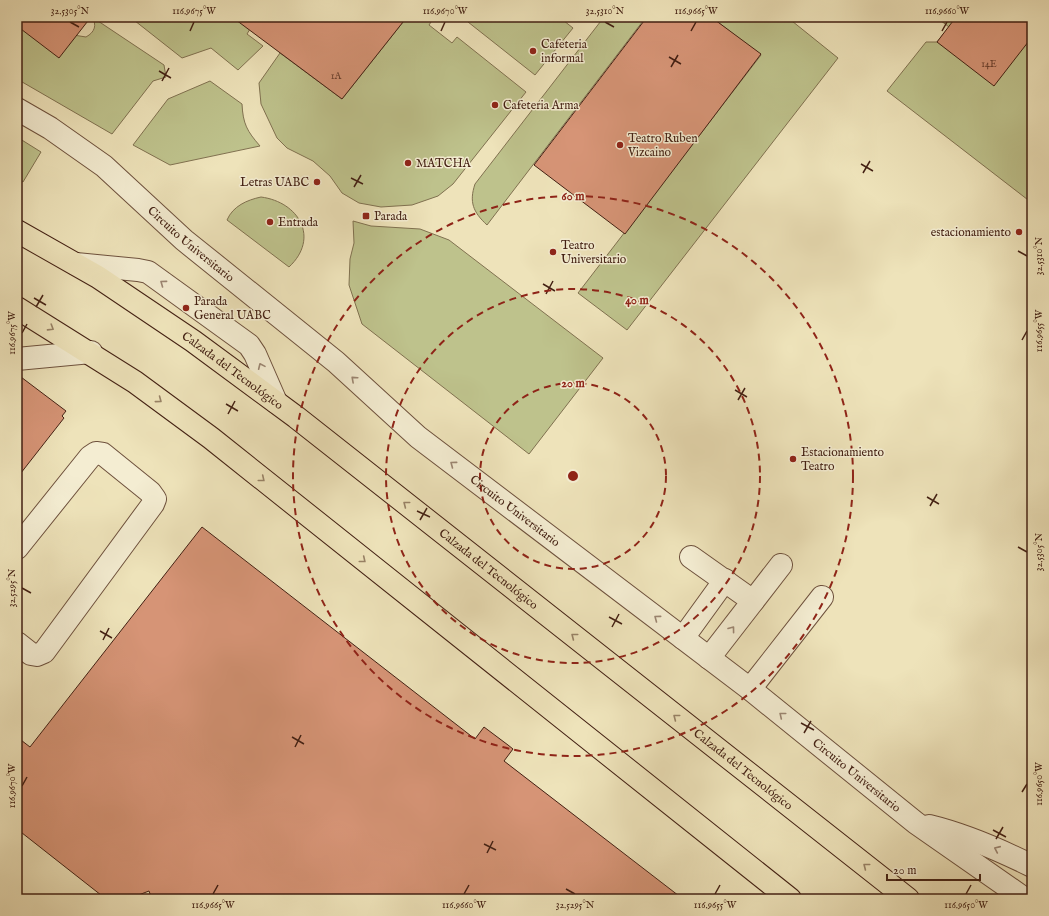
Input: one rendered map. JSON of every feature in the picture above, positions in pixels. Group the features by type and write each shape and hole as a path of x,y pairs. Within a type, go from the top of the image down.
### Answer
{"main road":[{"name":"Calzada del Tecnológico","path":"17,231 76,264 193,341 276,402 908,899"},
{"path":"17,308 90,352 135,382 211,438 790,899"}],"street":[{"name":"Circuito Universitario","path":"17,109 50,128 104,166 184,240 336,362 418,437 750,689 916,823 1025,899"},
{"path":"76,264 148,272 249,345 255,354 276,402"},
{"path":"17,359 90,352"},
{"path":"17,548 90,457 96,453 103,454 150,492 155,499 153,504 44,652 37,655 31,654 17,643"},
{"path":"691,557 753,601"},
{"path":"709,658 781,565"},
{"path":"683,638 725,580"},
{"path":"750,689 822,597"},
{"path":"916,823 958,833 997,848 1032,866"}],"green space":[{"path":"92,17 164,65 166,77 153,81 112,134 17,79 17,26 86,37 93,31 95,26"},
{"path":"130,17 234,17 250,29 247,34 263,46 238,70 211,48 182,58"},
{"path":"407,17 430,17 433,19 429,25 452,43 457,37 526,92 453,184 438,196 412,205 381,207 359,203 342,193 330,176 313,161 287,148 277,138 261,104 259,83 280,53 342,99"},
{"path":"472,17 559,17 573,28 535,75 468,22"},
{"path":"604,17 646,17 487,225 478,216 472,201 475,184"},
{"path":"711,17 787,17 838,58 627,330 578,293 761,55"},
{"path":"936,17 1032,17 1032,203 887,91 926,42 937,42 949,27"},
{"path":"210,81 242,104 243,117 246,127 260,146 170,165 133,145 168,99"},
{"path":"17,137 41,152 23,182 17,179"},
{"path":"261,197 274,200 286,206 295,214 301,223 304,233 303,245 298,256 289,267 227,220 233,211 241,204"},
{"path":"353,221 371,226 420,229 449,240 603,358 529,454 362,324 349,285 350,259 354,243"}],"building":[{"path":"17,17 91,17 59,58 17,26"},
{"path":"232,17 407,17 342,99"},
{"name":"Teatro Ruben Vizcaino","path":"647,17 711,17 761,54 625,234 534,165"},
{"path":"956,17 1032,17 1032,37 994,86 937,42"},
{"path":"17,374 66,411 62,416 64,418 17,478"},
{"path":"202,527 475,739 484,727 508,745 513,749 504,761 683,899 152,899 149,891 128,899 106,899 17,829 17,737 30,747"}],"place":[{"name":"Cafeteria informal","path":"533,51"},
{"name":"Cafeteria Arma","path":"495,105"},
{"name":"Teatro Ruben Vizcaino","path":"620,145"},
{"name":"MATCHA","path":"408,163"},
{"name":"Letras UABC","path":"317,182"},
{"name":"Parada","path":"366,216"},
{"name":"Entrada","path":"270,222"},
{"name":"estacionamiento","path":"1019,232"},
{"name":"Teatro Universitario","path":"553,252"},
{"name":"Parada General UABC","path":"186,308"},
{"name":"Estacionamiento Teatro","path":"793,459"}]}
